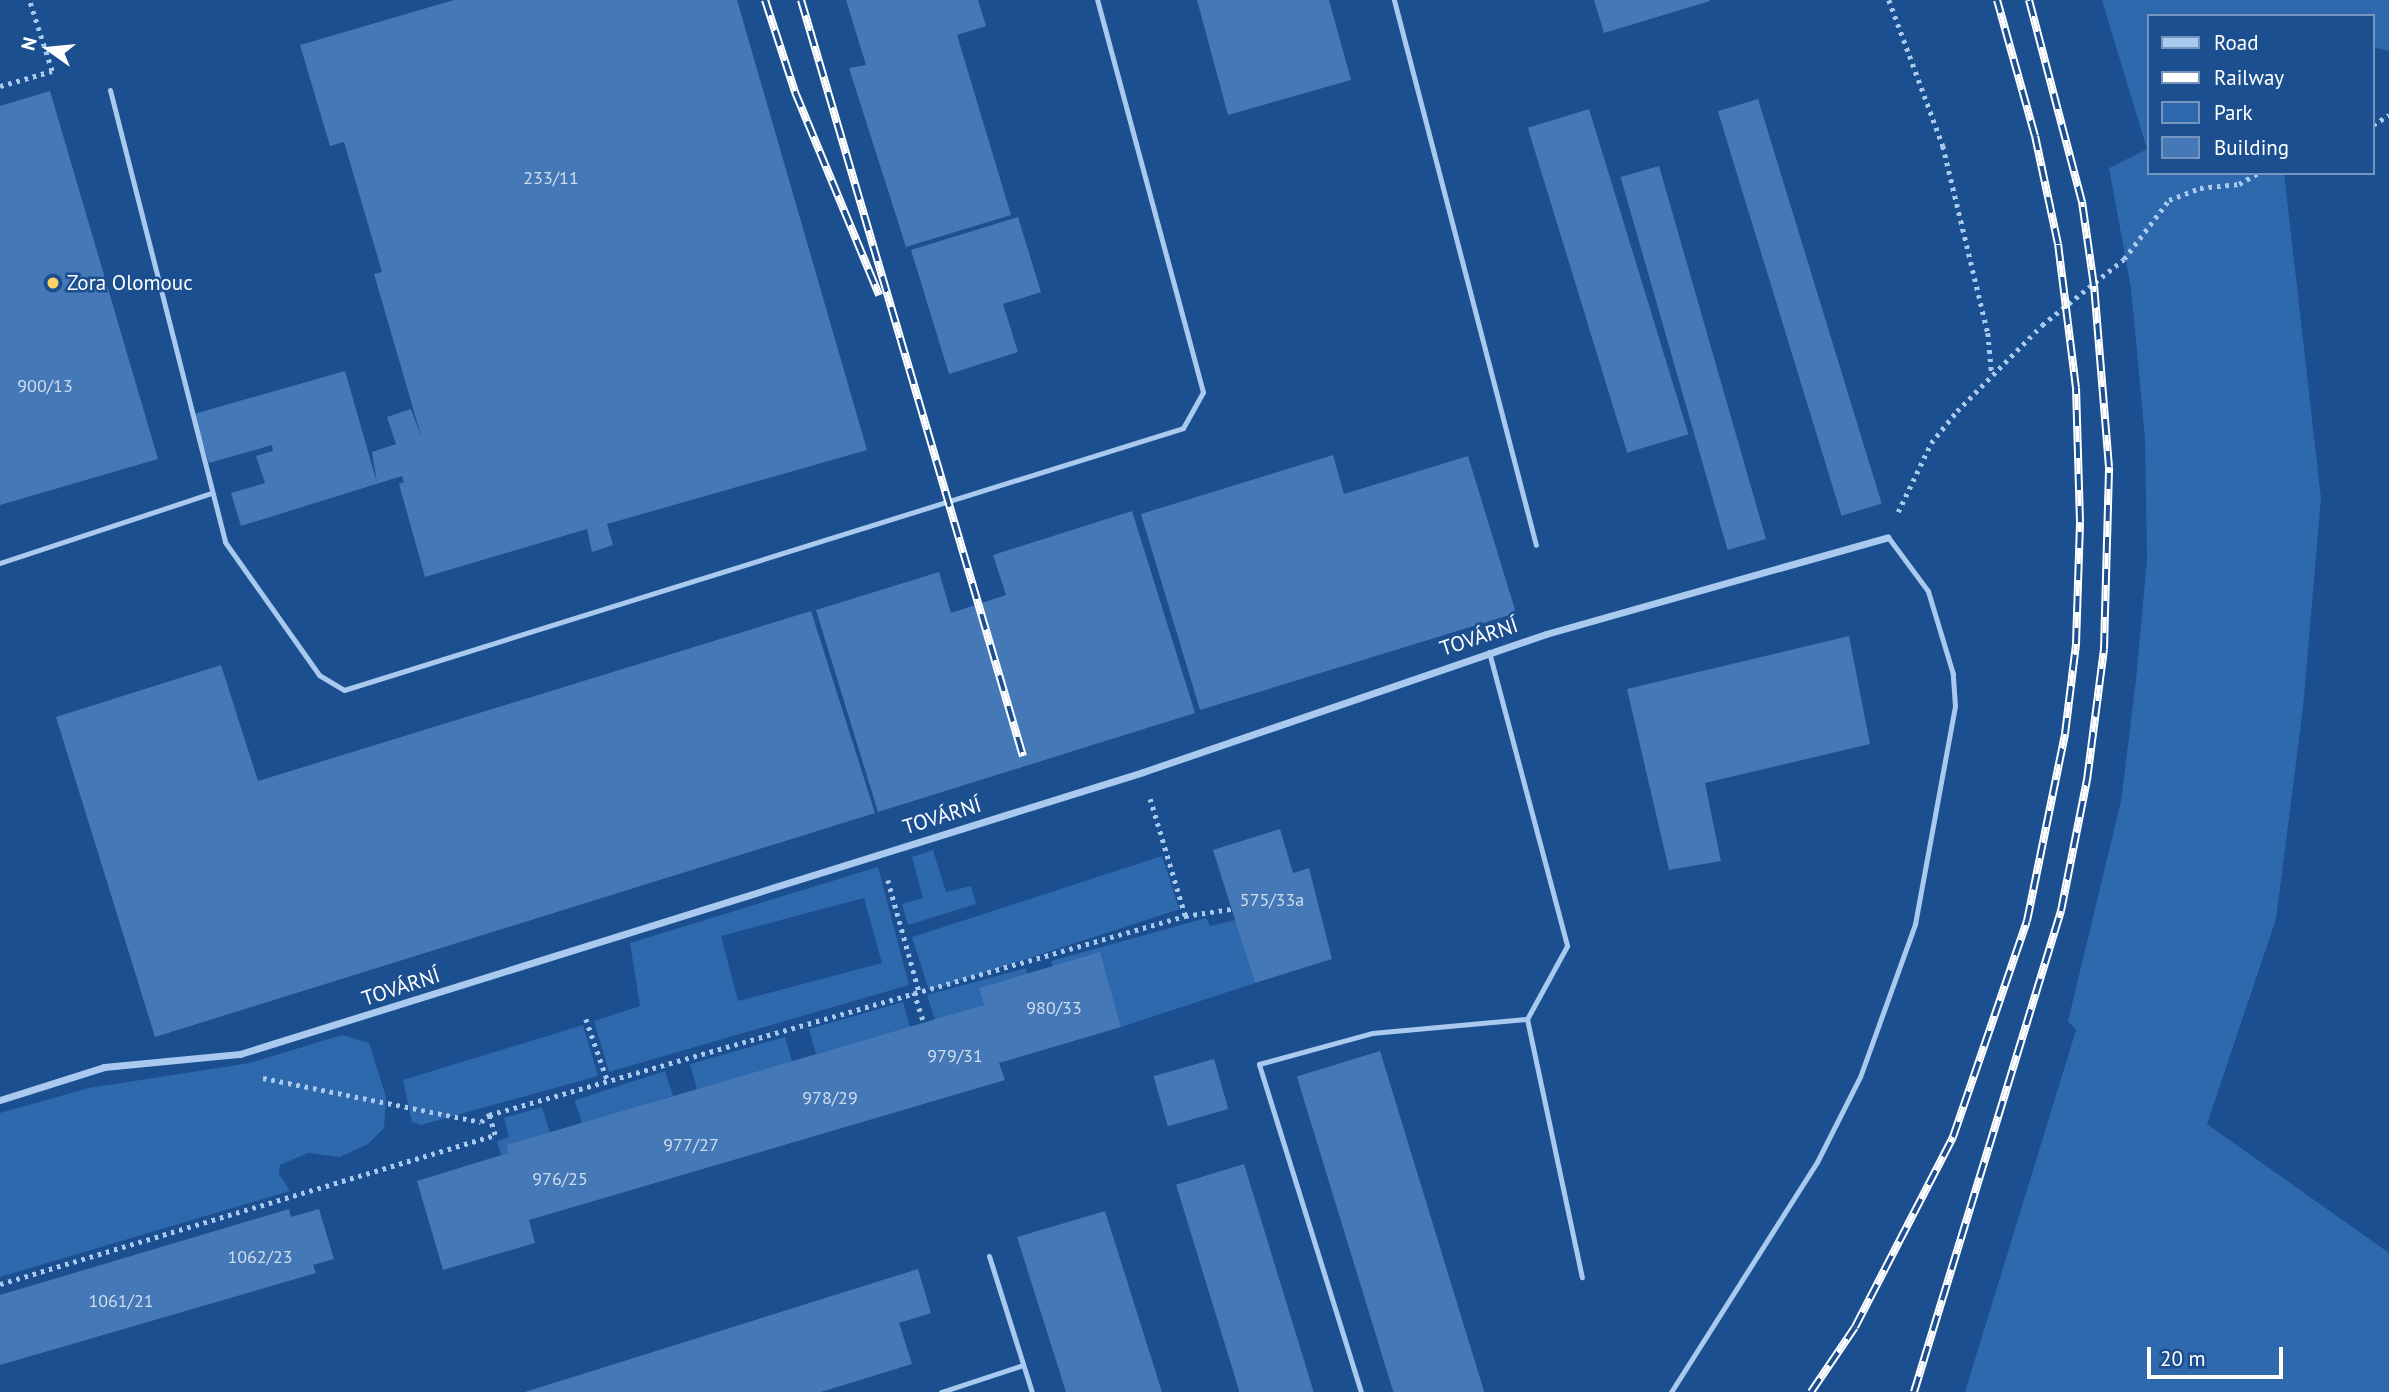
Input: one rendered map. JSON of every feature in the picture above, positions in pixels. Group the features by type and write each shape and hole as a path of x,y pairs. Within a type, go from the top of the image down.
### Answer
{"street":[{"name":"TOVÁRNÍ","path":"0,1100 103,1067 240,1054 1143,772 1489,652 1888,537"}],"lane":[{"path":"110,90 225,542 319,675 344,690 1183,428 1203,392 1097,0"},
{"path":"1394,0 1536,545"},
{"path":"0,563 212,493"},
{"path":"1671,1392 1817,1162 1860,1077 1897,984 1915,924 1955,706 1953,674 1928,591 1888,537"},
{"path":"1489,652 1567,946 1527,1019 1582,1278"},
{"path":"1361,1392 1259,1064 1372,1033 1527,1019"},
{"path":"989,1256 1032,1392"},
{"path":"940,1392 1023,1365"}],"path":[{"path":"0,86 52,71 29,0"},
{"path":"1889,0 1944,146 1988,332 1992,377"},
{"path":"1888,537 1931,443 2042,326 2124,259 2169,200 2200,188 2239,184 2255,175"},
{"path":"1149,794 1185,916"},
{"path":"884,866 924,1023"},
{"path":"250,1075 481,1122 489,1115 607,1079 1185,916 1231,909"},
{"path":"586,1019 607,1079"},
{"path":"0,1284 495,1135 489,1115"}],"green space":[{"path":"2102,0 2389,0 2389,51 2375,48 2375,14 2148,14 2148,175 2284,175 2321,498 2303,708 2276,919 2207,1124 2389,1253 2389,1392 1965,1392 2076,1030 2068,1021 2121,801 2147,559 2145,438 2131,288 2109,168 2147,149"},
{"path":"933,850 946,892 971,886 976,904 908,925 902,904 923,898 912,857"},
{"path":"1162,856 1179,909 929,991 912,937"},
{"path":"878,867 909,985 609,1072 594,1021 640,1006 630,943","holes":["864,898 882,963 738,1001 721,936"]},
{"path":"1206,918 1210,926 1236,920 1255,983 1121,1027 1100,953 1053,967 1051,961"},
{"path":"1026,968 1027,974 980,988 984,1005 935,1020 927,995"},
{"path":"903,1002 910,1027 816,1054 809,1029"},
{"path":"583,1025 598,1076 421,1125 412,1122 403,1080"},
{"path":"342,1035 369,1043 386,1097 384,1128 368,1144 340,1157 308,1153 280,1165 279,1174 290,1191 0,1277 0,1113 89,1088 250,1063"},
{"path":"785,1037 792,1062 697,1089 690,1064"},
{"path":"665,1071 673,1096 583,1125 575,1100"},
{"path":"542,1107 550,1133 506,1145 508,1153 501,1155 497,1141 509,1137 504,1118"}],"building":[{"path":"454,0 737,0 867,450 607,524 613,545 592,552 587,529 425,577 399,484 404,482 402,476 241,526 231,493 265,483 256,456 273,451 272,445 209,463 194,414 345,371 377,483 372,452 396,444 387,417 411,409 422,439 374,274 382,272 344,142 330,146 300,45"},
{"path":"846,0 978,0 986,26 957,35 1011,215 906,247 849,68 866,65"},
{"path":"1197,0 1329,0 1351,80 1228,115"},
{"path":"1594,0 1710,0 1710,1 1604,33"},
{"name":"Zora Olomouc","path":"50,91 158,459 0,505 0,106"},
{"path":"1758,99 1882,504 1842,516 1718,111"},
{"path":"1589,109 1688,434 1627,453 1528,128"},
{"path":"1659,166 1766,539 1727,550 1621,177"},
{"path":"1018,217 1041,292 1003,304 1018,352 949,374 911,250"},
{"path":"1333,455 1344,494 1468,456 1516,613 1200,710 1141,514"},
{"path":"1132,511 1195,713 878,812 816,610 939,572 951,613 1006,595 993,555"},
{"path":"811,611 875,813 155,1037 56,717 221,665 258,781"},
{"path":"1849,636 1870,744 1705,783 1721,861 1669,870 1627,689"},
{"path":"1280,829 1293,873 1309,868 1332,959 1255,983 1213,850"},
{"path":"1100,952 1121,1027 999,1063 1005,1080 529,1220 535,1243 443,1270 417,1181 508,1153 506,1145 984,1005 979,988"},
{"path":"1380,1051 1484,1392 1393,1392 1297,1076"},
{"path":"1214,1059 1228,1109 1168,1126 1153,1076"},
{"path":"1244,1164 1314,1392 1239,1392 1176,1185"},
{"path":"289,1209 291,1217 319,1209 334,1259 313,1265 316,1273 0,1365 0,1295"},
{"path":"1105,1211 1162,1392 1066,1392 1017,1237"},
{"path":"918,1269 931,1313 899,1323 912,1364 821,1392 525,1392"}],"railway":[{"path":"765,0 795,92 879,295"},
{"path":"801,0 1023,756"},
{"path":"1811,1392 1855,1327 1953,1137 2027,921 2065,734 2076,644 2080,522 2076,388 2058,244 2035,136 1997,0"},
{"path":"1914,1392 2061,911 2087,780 2104,649 2109,467 2094,286 2082,202 2029,0"}],"place":[{"name":"Zora Olomouc","path":"53,283"}]}
